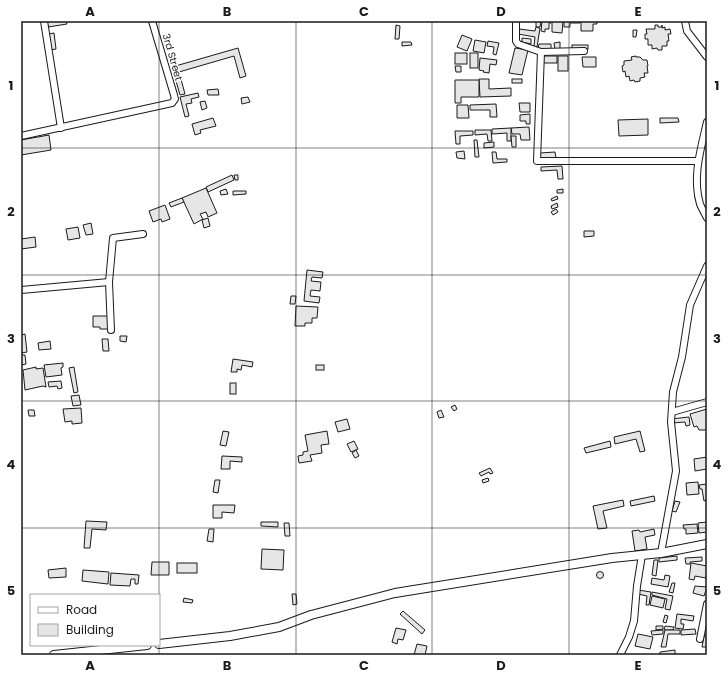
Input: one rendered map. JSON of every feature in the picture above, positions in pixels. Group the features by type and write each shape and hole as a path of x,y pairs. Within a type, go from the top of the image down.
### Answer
{"street":[{"path":"21,136 61,128 44,21"},
{"name":"3rd Street","path":"61,128 172,103 174,99 152,21"},
{"path":"516,21 516,41 518,44 541,52 584,51"},
{"path":"684,21 687,30 707,57"},
{"path":"541,52 537,161 698,161"},
{"path":"707,122 698,161 697,191 700,205 707,218"},
{"path":"111,330 109,282 113,238 143,234"},
{"path":"661,553 676,471 670,422 674,392 682,357 690,305 707,266"},
{"path":"21,290 109,282"},
{"path":"672,412 707,402"},
{"path":"160,644 230,636 279,627 311,615 395,593 597,560 661,553 707,544"},
{"path":"620,655 629,637 634,621 637,586 642,555"},
{"path":"700,640 707,604"},
{"path":"54,655 138,646"}],"building":[{"path":"47,21 66,21 67,24 48,27"},
{"path":"536,21 541,21 540,27 536,27"},
{"path":"542,21 551,21 551,23 549,23 549,29 545,29 545,32 541,31"},
{"path":"552,21 563,21 562,33 552,32"},
{"path":"564,21 580,21 580,23 570,23 570,27 564,27"},
{"path":"581,21 597,21 597,24 593,24 593,31 581,31"},
{"path":"396,25 400,26 399,39 395,39"},
{"path":"655,25 662,28 665,27 665,30 670,29 671,34 668,34 669,41 667,41 667,46 662,46 662,50 658,50 657,48 652,49 652,45 648,45 648,39 645,39 645,34 647,34 646,29 655,29"},
{"path":"536,27 540,28 537,47 534,46 535,37 518,34 519,29 535,31"},
{"path":"633,30 637,30 636,37 633,37"},
{"path":"54,33 56,49 50,50 48,34"},
{"path":"462,35 472,39 467,51 457,47"},
{"path":"522,38 531,39 531,44 522,42"},
{"path":"475,40 486,42 484,53 473,51"},
{"path":"488,41 499,43 496,55 493,54 494,47 487,46"},
{"path":"402,42 411,42 412,45 402,46"},
{"path":"560,42 560,49 555,49 554,43"},
{"path":"539,44 551,44 551,49 538,49"},
{"path":"572,45 588,45 588,49 572,49"},
{"path":"238,48 246,76 240,78 234,56 179,72 185,94 180,95 172,67"},
{"path":"515,48 528,50 522,75 509,73"},
{"path":"455,53 467,53 467,64 455,64"},
{"path":"470,53 478,53 478,68 470,68"},
{"path":"542,56 557,56 557,63 542,63"},
{"path":"558,56 568,56 568,71 558,71"},
{"path":"636,56 643,60 647,60 648,73 644,73 645,77 640,78 640,81 635,82 634,80 630,81 629,76 626,77 622,66 624,65 624,61 632,60 631,57"},
{"path":"582,57 596,57 596,67 583,67"},
{"path":"480,58 497,60 496,65 490,64 489,73 479,70"},
{"path":"455,66 461,66 461,72 456,72"},
{"path":"479,79 489,79 489,89 511,88 511,96 480,97"},
{"path":"512,79 522,79 522,83 512,83"},
{"path":"455,80 479,80 479,97 461,97 461,103 455,103"},
{"path":"218,89 219,95 208,95 207,90"},
{"path":"198,93 199,97 191,99 192,103 186,104 189,116 185,117 180,97"},
{"path":"248,97 250,102 242,104 241,98"},
{"path":"205,101 207,108 202,110 200,102"},
{"path":"519,103 530,103 530,112 520,112"},
{"path":"496,104 497,117 490,117 490,110 470,110 470,105"},
{"path":"457,105 468,105 469,118 457,118"},
{"path":"530,114 530,124 526,124 526,121 520,121 520,115"},
{"path":"213,118 216,126 200,130 201,133 195,135 192,124"},
{"path":"660,118 678,118 679,122 660,123"},
{"path":"648,119 648,135 619,136 618,120"},
{"path":"529,127 530,140 521,140 520,134 512,134 511,128"},
{"path":"511,128 511,141 507,141 507,133 492,134 492,129"},
{"path":"475,130 491,130 492,141 488,141 487,134 475,135"},
{"path":"455,131 473,131 473,135 460,136 460,144 456,144"},
{"path":"49,135 51,150 21,155 21,140"},
{"path":"511,136 516,136 516,147 512,147"},
{"path":"474,140 477,140 479,157 475,157"},
{"path":"494,142 494,147 484,148 484,143"},
{"path":"464,151 465,159 457,158 456,152"},
{"path":"492,152 496,152 497,159 507,159 507,162 493,163"},
{"path":"555,152 556,158 540,159 540,153"},
{"path":"562,166 563,179 558,179 557,170 541,171 541,167"},
{"path":"232,175 234,180 208,192 206,187"},
{"path":"234,175 238,175 238,180 235,180"},
{"path":"206,188 217,213 208,217 206,212 200,214 203,219 194,224 182,198"},
{"path":"226,189 228,194 221,195 220,191"},
{"path":"563,189 563,193 557,193 557,190"},
{"path":"233,191 246,191 246,194 233,195"},
{"path":"557,196 558,199 552,201 551,199"},
{"path":"182,198 184,202 171,207 169,203"},
{"path":"557,203 558,207 552,209 551,206"},
{"path":"165,205 170,219 162,222 161,219 153,222 149,211"},
{"path":"556,209 558,212 553,215 551,212"},
{"path":"208,218 210,226 204,228 202,220"},
{"path":"91,223 93,234 86,235 83,225"},
{"path":"78,227 80,238 68,240 66,229"},
{"path":"584,231 594,231 594,236 584,237"},
{"path":"35,237 36,247 21,249 21,239"},
{"path":"307,270 323,272 322,278 312,277 311,281 321,282 320,291 311,290 310,296 320,297 319,303 304,301"},
{"path":"291,296 296,296 295,304 290,304"},
{"path":"296,306 318,307 317,318 312,318 312,323 305,323 305,326 295,326"},
{"path":"93,316 109,316 109,329 93,327"},
{"path":"25,334 27,352 21,353 21,335"},
{"path":"120,336 127,336 126,342 120,341"},
{"path":"102,339 108,339 109,351 103,351"},
{"path":"50,341 51,349 39,350 38,343"},
{"path":"21,355 25,355 26,364 21,365"},
{"path":"233,359 253,362 252,367 242,365 241,370 237,369 237,372 231,372"},
{"path":"63,363 63,367 61,368 62,375 46,377 44,365"},
{"path":"316,365 324,365 324,370 316,370"},
{"path":"36,367 36,369 43,368 46,387 43,386 25,390 23,370"},
{"path":"74,367 78,392 74,393 69,368"},
{"path":"61,381 62,388 58,389 57,386 49,387 48,382"},
{"path":"230,383 236,383 236,394 230,394"},
{"path":"79,395 81,405 73,406 71,396"},
{"path":"455,405 457,409 454,411 451,407"},
{"path":"81,408 82,423 72,424 72,421 65,422 63,409"},
{"path":"707,409 707,430 699,430 697,426 694,427 690,414"},
{"path":"28,410 34,410 35,416 29,416"},
{"path":"441,410 444,417 439,418 437,412"},
{"path":"689,417 690,425 686,426 685,422 672,423 671,419"},
{"path":"347,419 350,429 338,432 335,422"},
{"path":"223,431 229,432 226,446 220,445"},
{"path":"327,431 329,444 321,445 322,453 310,455 312,461 299,463 298,456 303,455 303,452 308,451 305,435"},
{"path":"640,431 645,451 640,452 636,439 615,444 614,437"},
{"path":"354,441 358,449 351,452 347,444"},
{"path":"610,441 611,447 586,453 584,448"},
{"path":"356,450 359,456 355,458 352,453"},
{"path":"222,456 242,457 242,462 230,461 230,469 221,469"},
{"path":"707,457 707,469 695,471 694,459"},
{"path":"490,468 493,473 490,474 489,472 481,476 479,473"},
{"path":"488,478 489,481 483,483 482,480"},
{"path":"215,480 220,480 218,493 213,492"},
{"path":"698,482 699,494 687,495 686,483"},
{"path":"707,484 707,500 704,501 702,489 700,489 699,485"},
{"path":"654,496 655,501 631,506 630,501"},
{"path":"623,500 624,506 603,511 607,528 598,529 593,506"},
{"path":"675,501 680,502 676,512 672,511"},
{"path":"213,505 235,505 234,513 222,512 222,518 213,518"},
{"path":"86,521 107,522 106,530 92,529 90,548 84,548"},
{"path":"261,522 278,522 278,527 261,526"},
{"path":"707,522 707,532 699,533 698,523"},
{"path":"284,523 289,523 290,536 285,536"},
{"path":"697,524 698,533 686,534 686,529 684,529 683,525"},
{"path":"209,529 214,529 213,542 207,541"},
{"path":"654,529 655,535 645,537 647,549 635,551 632,531 639,530 640,532"},
{"path":"262,549 284,550 283,570 261,569"},
{"path":"677,556 677,560 659,562 659,558"},
{"path":"702,557 702,561 690,562 690,564 686,564 685,558"},
{"path":"654,560 658,560 656,576 652,575"},
{"path":"152,562 169,562 169,575 151,575"},
{"path":"177,563 197,563 197,573 177,573"},
{"path":"691,563 707,566 706,578 695,576 694,580 689,579"},
{"path":"66,568 66,577 49,578 48,570"},
{"path":"83,570 109,572 108,584 82,581"},
{"path":"600,571 603,572 603,578 600,579 597,578 596,575 597,572"},
{"path":"111,573 139,575 138,584 135,584 135,579 131,579 130,586 110,585"},
{"path":"665,575 670,576 668,587 651,584 652,578 664,580"},
{"path":"672,583 675,583 673,593 669,592"},
{"path":"695,586 707,587 704,596 693,593"},
{"path":"638,590 651,592 649,605 646,605 647,596 638,594"},
{"path":"652,592 673,596 670,610 665,609 667,599 652,595"},
{"path":"292,594 296,594 297,604 293,605"},
{"path":"652,596 665,599 663,608 650,605"},
{"path":"184,598 193,600 192,603 183,602"},
{"path":"403,611 425,630 422,634 400,614"},
{"path":"677,614 694,616 693,621 681,619 681,624 684,624 683,629 675,628"},
{"path":"665,615 668,616 666,623 663,622"},
{"path":"656,626 663,626 663,629 656,630"},
{"path":"665,626 674,627 673,630 664,630"},
{"path":"396,628 406,630 403,640 398,639 397,644 392,642"},
{"path":"695,629 696,634 681,635 681,630"},
{"path":"663,630 663,634 652,635 651,631"},
{"path":"665,630 680,630 680,634 668,634 666,647 661,647"},
{"path":"638,634 653,637 650,649 635,646"},
{"path":"704,636 707,636 707,647 702,647"},
{"path":"417,644 427,646 425,655 414,655"},
{"path":"675,650 675,655 660,655 660,652"}]}
